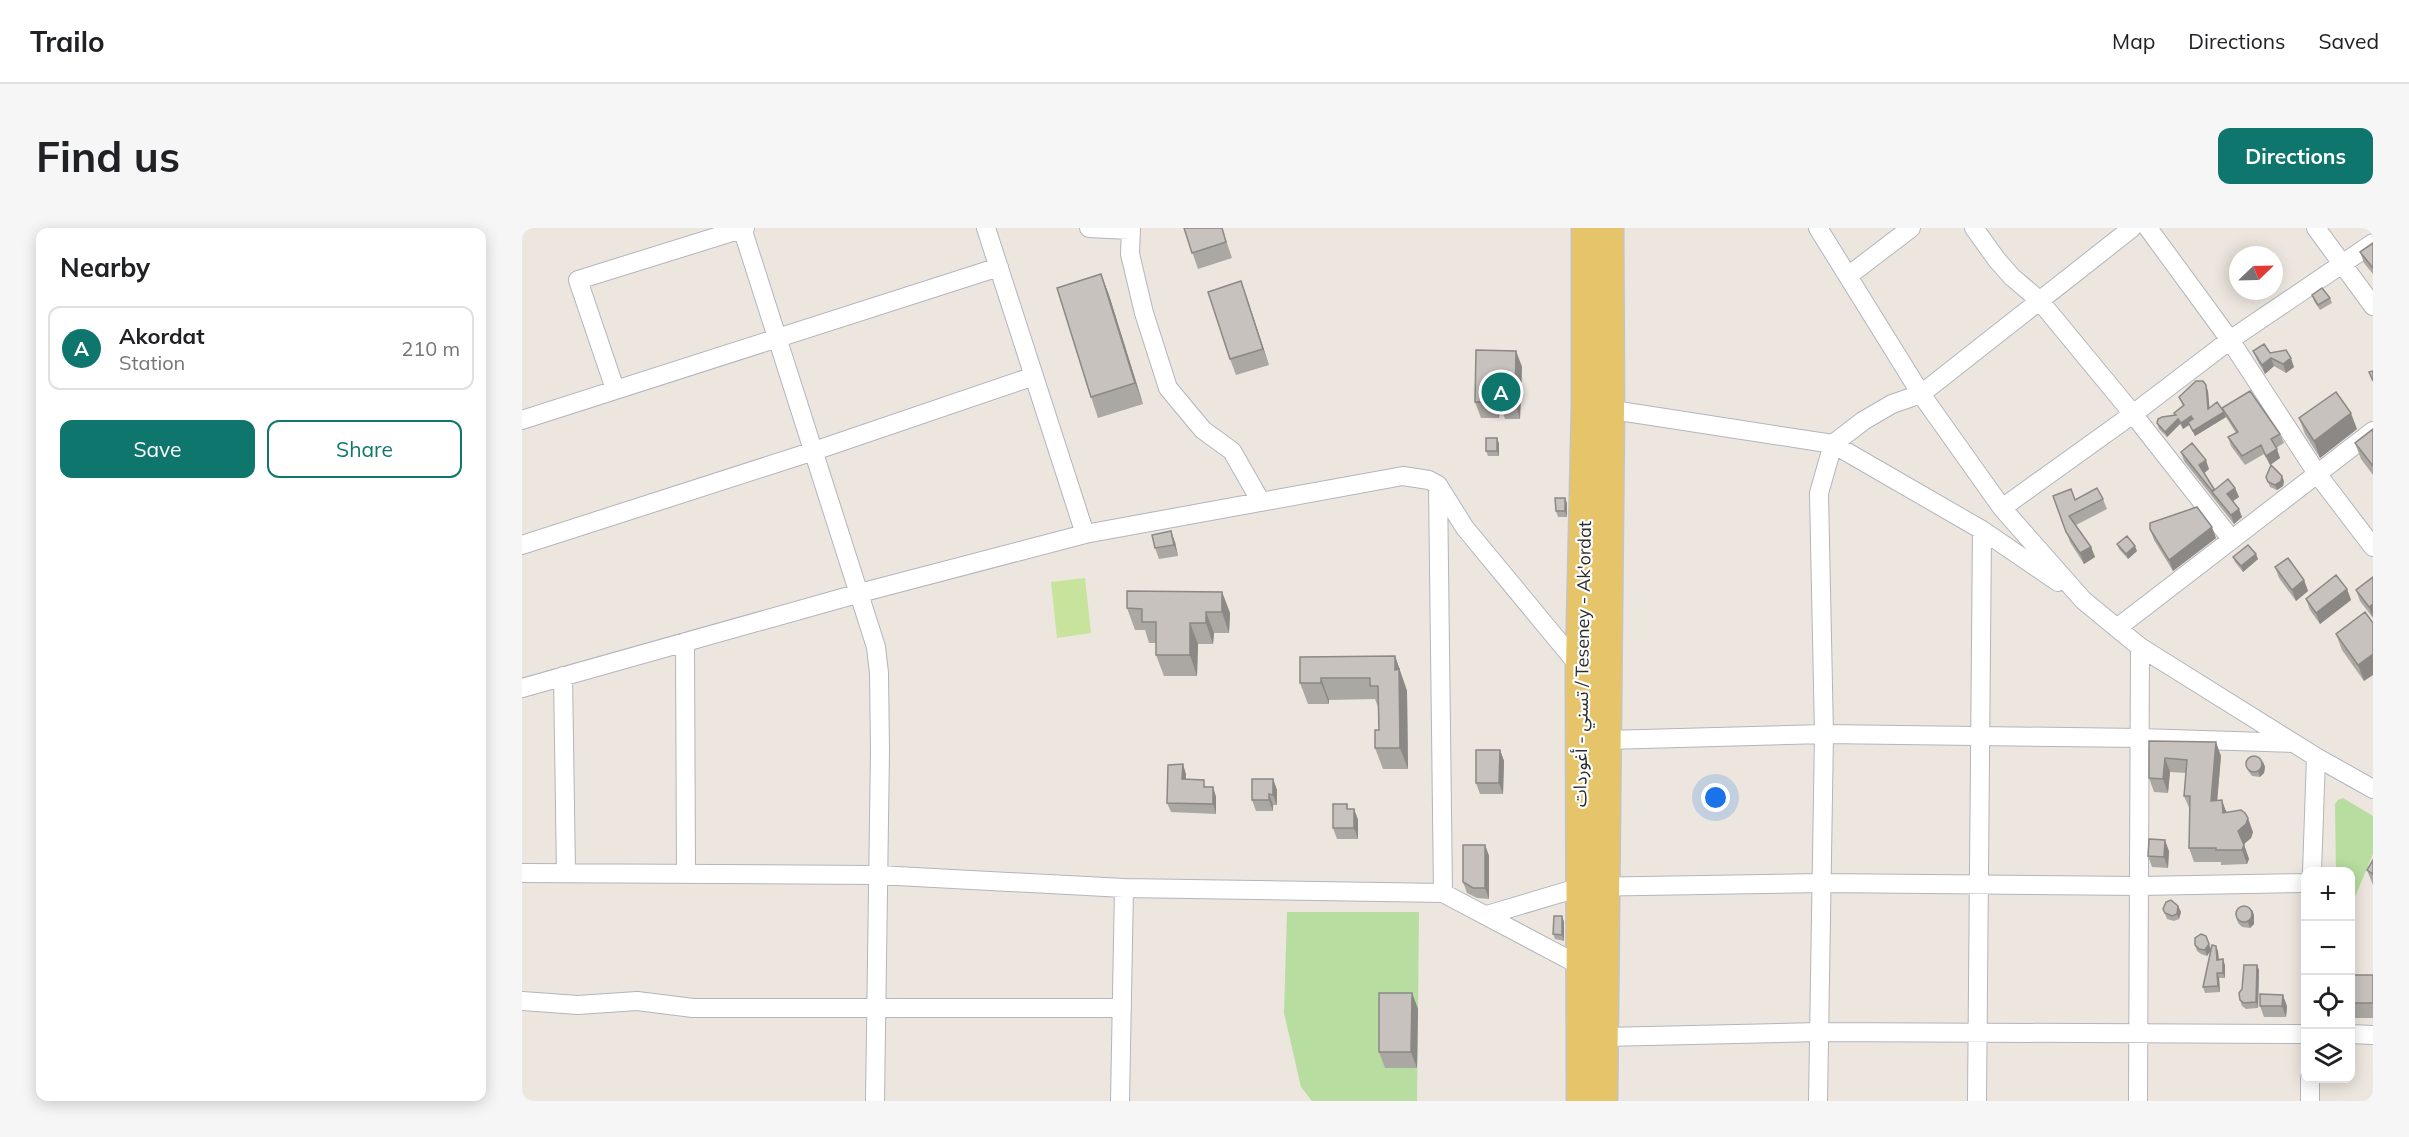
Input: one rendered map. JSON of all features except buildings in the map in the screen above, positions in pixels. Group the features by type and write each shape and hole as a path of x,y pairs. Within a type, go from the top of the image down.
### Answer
{"main road":[{"name":"تسني - أغوردات / Teseney - Ak'ordat","path":"1581,1101 1581,966 1594,887 1580,667 1598,407 1586,228"},
{"path":"1603,1101 1604,1037 1594,887 1606,740 1598,407 1610,228"}],"street":[{"path":"615,389 578,280 743,228 876,647 879,673 875,1101"},
{"path":"986,228 1085,534"},
{"path":"1089,228 1130,229 1130,254 1144,313 1168,388 1203,430 1232,451 1261,502"},
{"path":"1818,228 1921,394 2001,508 2083,600"},
{"path":"1848,276 1911,228"},
{"path":"1974,228 2012,277 2039,300 2133,414 2232,540"},
{"path":"1818,1101 1824,734 1819,493 1833,444 1863,421 1892,404 1921,394 2132,228"},
{"path":"2148,228 2230,340 2318,475 2373,547"},
{"path":"2316,228 2373,306"},
{"path":"2001,508 2133,414 2230,340 2373,243"},
{"path":"522,420 777,336 999,267"},
{"path":"522,545 814,451 1034,376"},
{"path":"1598,407 1833,444 1982,530 2083,600 2140,647 2316,757 2373,789"},
{"path":"2117,628 2373,431"},
{"path":"522,688 860,593 1085,534 1403,476 1429,480 1438,485 1465,528 1580,667"},
{"path":"1438,485 1443,892"},
{"path":"1977,1101 1982,530"},
{"path":"685,642 686,874"},
{"path":"2138,1101 2140,647"},
{"path":"563,676 566,873"},
{"path":"1606,740 1824,734 2141,738 2295,743"},
{"path":"2312,867 2316,757"},
{"path":"522,873 878,875 1124,888 1443,892 1581,966"},
{"path":"1487,915 1594,887 1821,883 2140,886 2301,883"},
{"path":"1120,1101 1124,888"},
{"path":"522,1001 578,1005 637,1001 693,1008 1122,1008"},
{"path":"1604,1037 1819,1032 2301,1034"},
{"path":"2355,1034 2373,1035"},
{"path":"2310,1083 2310,1101"}],"green space":[{"path":"1085,578 1091,633 1057,638 1051,582"},
{"path":"2343,798 2373,816 2373,854 2355,897 2355,867 2336,867 2335,804"},
{"path":"1287,912 1419,912 1417,1101 1312,1101 1301,1087 1284,1013"}],"place":[{"name":"Akordat","path":"1501,392"}]}
